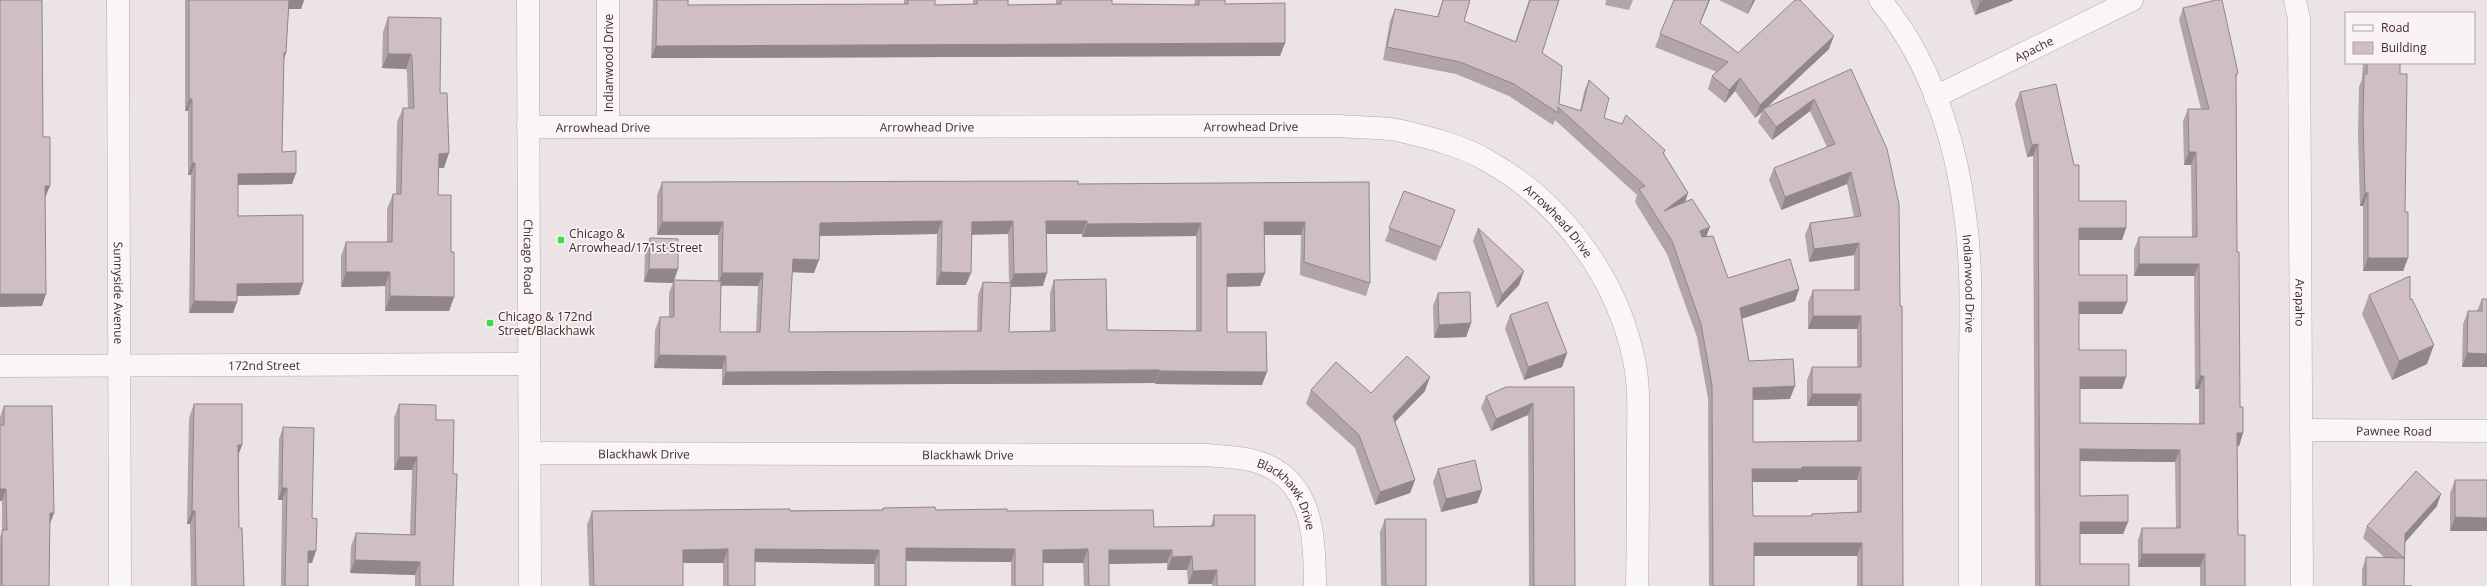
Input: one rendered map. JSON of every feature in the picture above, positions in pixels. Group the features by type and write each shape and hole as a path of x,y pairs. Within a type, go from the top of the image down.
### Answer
{"street":[{"name":"Sunnyside Avenue","path":"118,0 120,586"},
{"name":"Chicago Road","path":"528,0 530,586"},
{"name":"Indianwood Drive","path":"608,0 608,126"},
{"name":"Indianwood Drive","path":"1880,0 1915,53 1935,97 1953,154 1965,215 1970,270 1970,586"},
{"name":"Apache","path":"1935,97 2132,0"},
{"name":"Arapaho","path":"2297,10 2302,586"},
{"name":"Arrowhead Drive","path":"528,127 1340,126 1396,130 1442,142 1487,160 1530,188 1567,225 1602,272 1620,315 1635,360 1638,412 1637,586"},
{"name":"172nd Street","path":"0,366 119,367 529,364"},
{"name":"Pawnee Road","path":"2301,430 2487,431"},
{"name":"Blackhawk Drive","path":"530,453 1199,455 1244,459 1270,466 1289,479 1302,498 1311,525 1315,586"}],"building":[{"path":"0,0 42,0 43,137 50,137 50,186 45,186 46,294 0,294"},
{"path":"189,0 289,0 286,53 284,53 282,152 296,151 296,173 238,174 238,216 303,215 303,283 237,284 237,302 194,301 195,163 192,163 192,99 189,99"},
{"path":"657,0 688,0 688,5 908,4 908,0 935,0 935,5 977,4 977,0 1008,0 1008,5 1061,4 1061,0 1112,0 1112,4 1199,5 1199,0 1225,0 1225,4 1285,3 1285,43 656,46"},
{"path":"1443,0 1470,0 1464,21 1516,42 1530,0 1559,0 1542,53 1562,66 1559,104 1581,111 1589,80 1609,98 1604,118 1622,124 1626,115 1665,150 1663,153 1688,193 1664,211 1692,199 1710,227 1700,231 1702,237 1713,236 1728,278 1790,259 1799,289 1740,308 1749,361 1793,359 1795,386 1753,388 1753,442 1861,441 1861,394 1812,394 1812,367 1861,367 1861,316 1813,316 1813,290 1859,290 1859,243 1814,249 1810,223 1861,216 1851,172 1785,197 1774,168 1835,144 1814,99 1776,127 1763,109 1851,69 1887,149 1899,204 1900,306 1902,306 1903,586 1862,586 1862,543 1754,543 1754,586 1713,586 1712,386 1701,324 1672,241 1639,189 1645,186 1558,107 1558,113 1514,84 1460,62 1387,47 1395,9 1438,17","holes":["1861,467 1861,512 1812,514 1812,516 1753,516 1752,469"]},
{"path":"1674,0 1709,0 1700,23 1738,53 1795,0 1800,0 1834,36 1760,105 1740,78 1729,90 1712,76 1728,62 1660,34"},
{"path":"2216,0 2222,0 2238,73 2236,74 2237,252 2239,252 2240,407 2243,407 2243,433 2237,433 2238,535 2245,535 2245,586 2205,586 2205,554 2142,554 2142,528 2180,528 2180,450 2080,449 2080,496 2128,495 2128,522 2080,522 2080,564 2129,564 2129,586 2040,586 2038,144 2032,145 2020,92 2056,84 2074,165 2079,165 2079,201 2126,201 2126,228 2079,228 2079,275 2127,275 2127,302 2079,302 2079,350 2126,350 2126,377 2080,377 2080,423 2204,424 2204,376 2200,376 2199,264 2139,264 2139,237 2197,237 2196,152 2189,152 2188,109 2209,109 2183,8"},
{"path":"388,17 441,18 440,93 447,93 449,153 439,154 438,195 451,195 451,252 454,252 454,297 390,296 390,272 346,272 346,242 392,242 393,194 401,194 403,108 414,108 412,59 411,54 388,54"},
{"path":"2367,64 2400,64 2400,74 2407,74 2405,212 2408,212 2408,258 2368,258 2368,193 2365,193 2363,121 2364,74 2367,74"},
{"path":"1078,181 1078,184 1369,182 1370,283 1304,262 1305,222 1264,222 1265,273 1227,274 1227,332 1266,332 1267,372 1160,370 726,372 726,356 659,355 660,317 674,317 674,280 721,281 720,332 760,332 763,273 722,273 723,222 662,222 662,182","holes":["942,221 941,272 971,273 972,222 1013,221 1014,274 1047,273 1046,221 1087,221 1087,224 1201,223 1201,331 1107,330 1106,279 1054,280 1055,331 1009,332 1011,283 983,282 981,331 789,332 793,259 819,260 820,223"]},
{"path":"1404,191 1455,210 1441,247 1389,228"},
{"path":"1478,228 1524,271 1502,295"},
{"path":"650,238 678,239 678,269 649,269"},
{"path":"2410,276 2410,300 2412,299 2434,345 2399,361 2369,295"},
{"path":"1470,292 1471,323 1439,325 1438,293"},
{"path":"2482,299 2487,299 2487,354 2467,353 2468,311 2482,311"},
{"path":"1547,302 1567,353 1528,367 1510,315"},
{"path":"1407,356 1430,377 1393,416 1415,480 1380,492 1359,435 1311,390 1336,362 1371,393"},
{"path":"1506,387 1574,387 1575,586 1534,586 1533,403 1496,419 1486,396"},
{"path":"194,404 242,404 242,445 238,445 239,528 242,528 244,586 196,586 195,511 192,511"},
{"path":"399,404 436,405 436,420 454,420 453,474 457,474 453,586 420,586 420,562 355,560 356,533 415,535 417,457 399,457"},
{"path":"4,406 52,406 54,513 50,513 49,586 2,586 2,530 7,530 6,489 0,489 0,425 4,425"},
{"path":"283,427 314,428 312,518 317,519 316,551 308,551 308,586 285,586 287,488 282,488"},
{"path":"1475,460 1482,490 1446,499 1438,469"},
{"path":"2416,471 2441,494 2405,534 2404,586 2366,586 2366,557 2404,558 2367,526"},
{"path":"2455,480 2487,480 2487,518 2455,517"},
{"path":"935,507 936,510 1007,509 1007,511 1153,510 1154,527 1214,526 1214,515 1255,515 1255,586 1217,586 1217,570 1193,571 1192,556 1172,557 1172,550 1109,550 1109,586 1089,586 1088,549 1043,550 1043,586 1015,586 1015,549 906,548 906,586 879,586 879,550 755,549 755,586 728,586 728,549 683,550 683,586 594,586 592,511 790,509 790,511 883,510 883,508"},
{"path":"1385,519 1426,519 1426,586 1386,586"}],"place":[{"name":"Chicago & Arrowhead/171st Street","path":"561,240"},
{"name":"Chicago & 172nd Street/Blackhawk","path":"490,323"}]}
